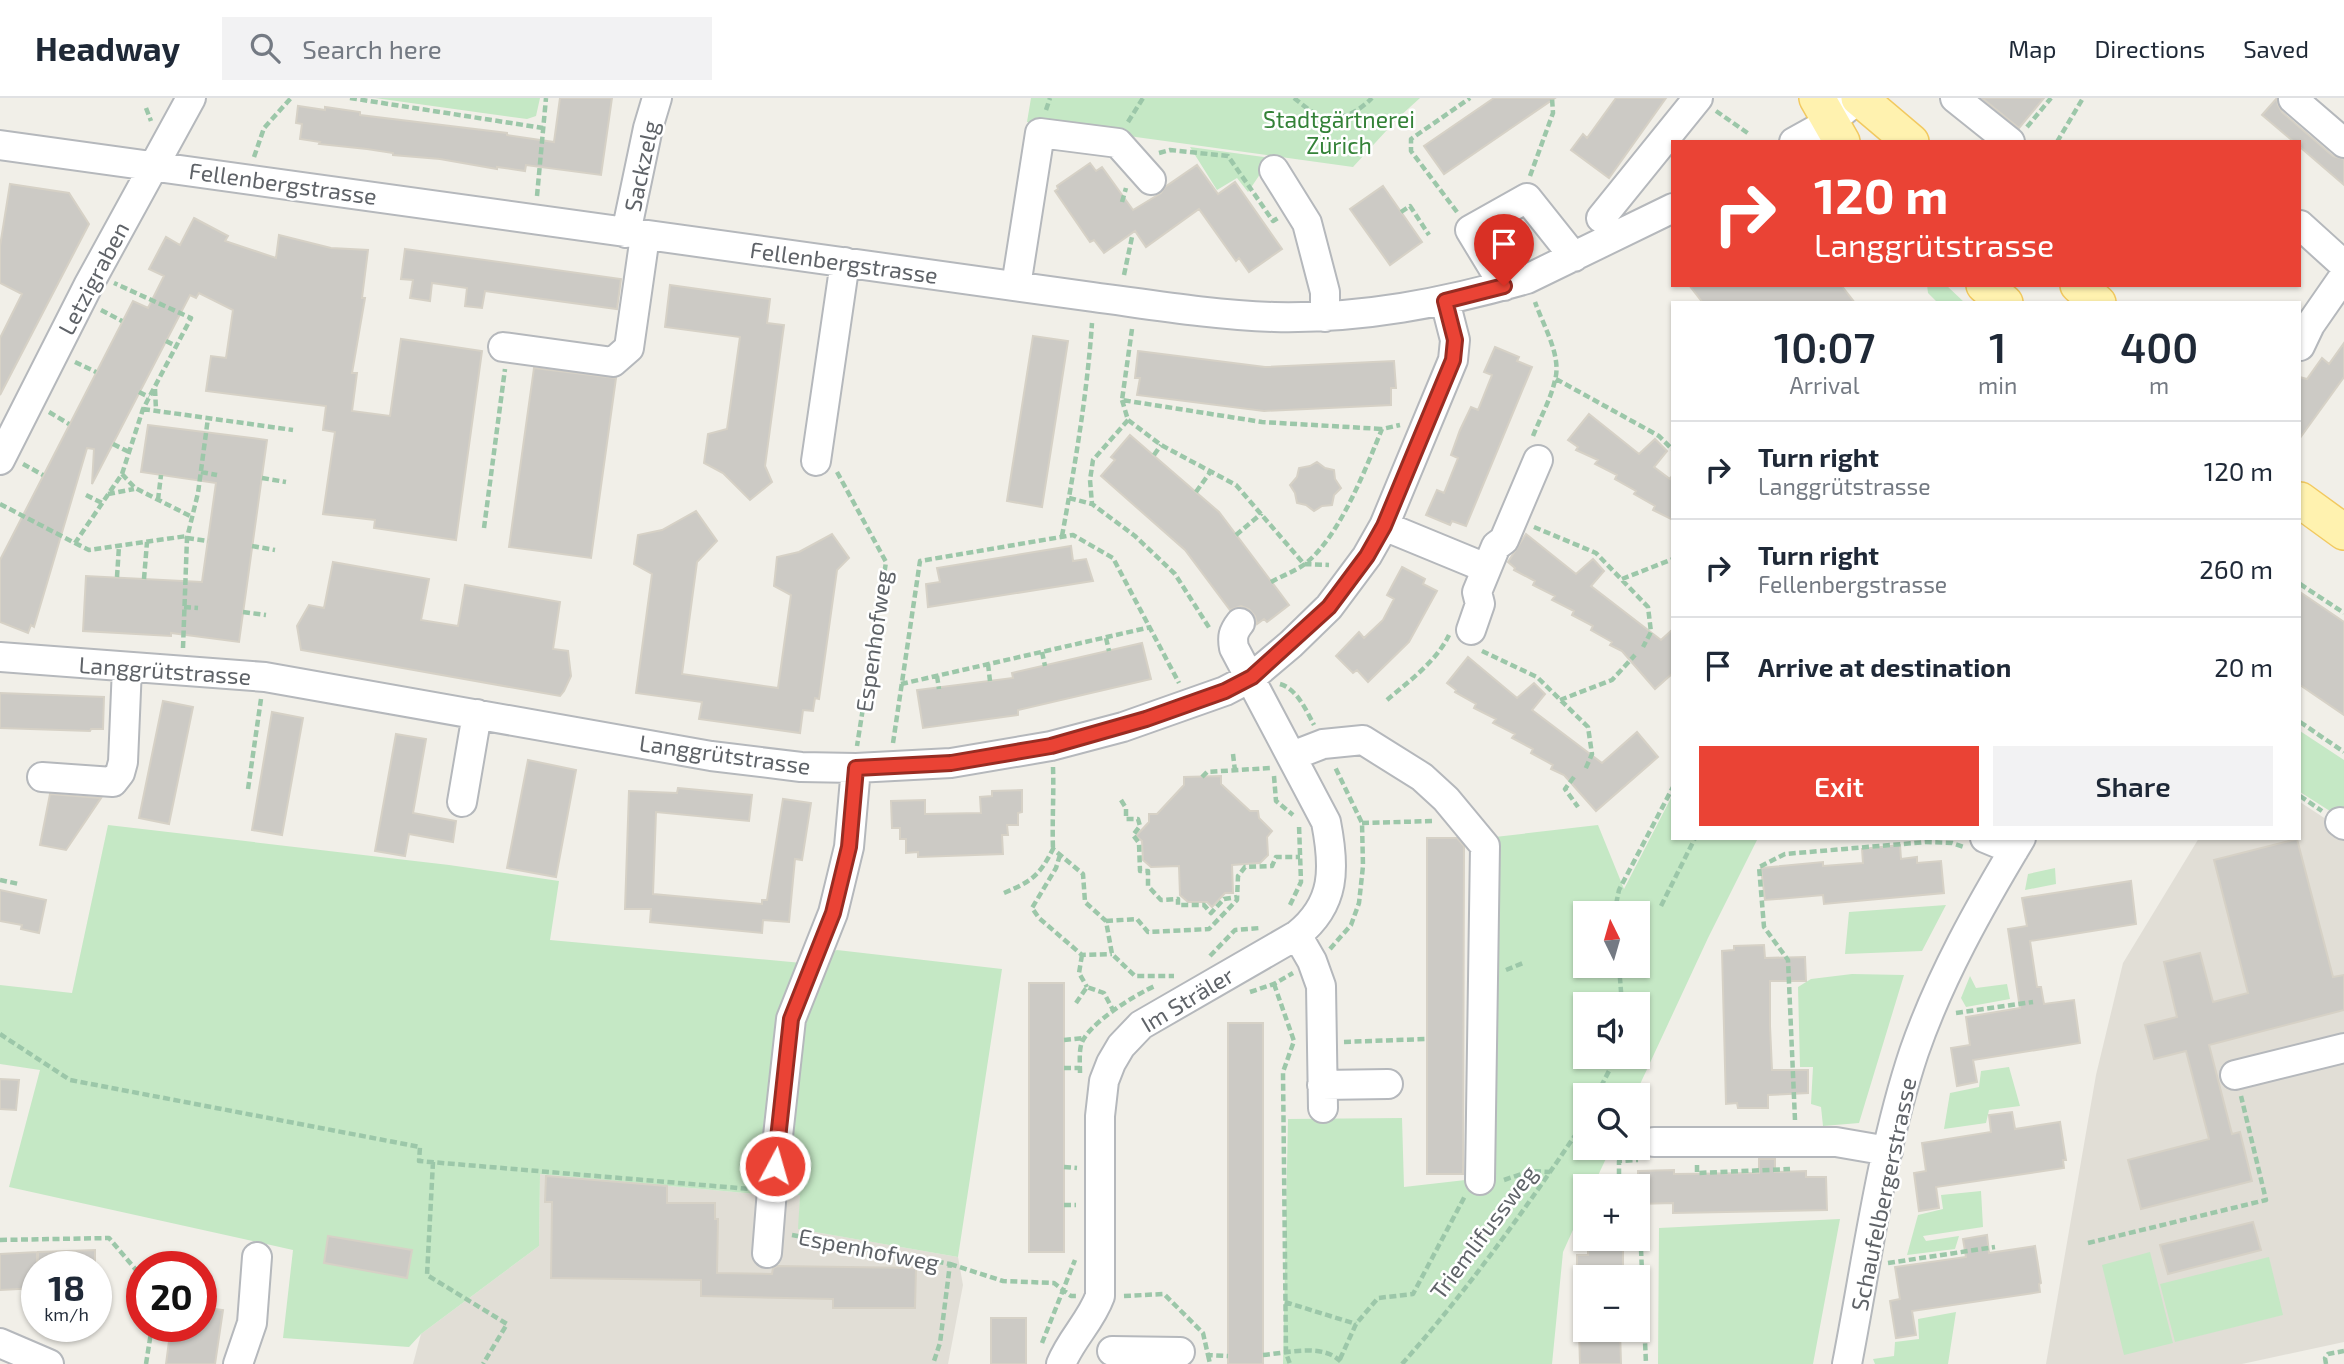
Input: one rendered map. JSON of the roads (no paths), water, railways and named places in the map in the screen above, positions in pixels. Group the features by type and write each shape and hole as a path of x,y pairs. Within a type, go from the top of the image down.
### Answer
{"main road":[{"path":"1859,98 1909,140"},
{"path":"1986,287 2003,301"},
{"path":"2080,287 2096,301"},
{"path":"2301,501 2344,532"}],"street":[{"name":"Letzigraben","path":"9,461 88,286 191,98"},
{"name":"Sackzelg","path":"505,347 613,362 629,348 636,235 648,128 657,98"},
{"path":"1797,140 1830,121 1859,98"},
{"path":"1955,98 2008,140"},
{"path":"2293,99 2344,143"},
{"path":"1601,218 1703,102"},
{"path":"1016,286 1040,133 1118,143 1143,171"},
{"name":"Fellenbergstrasse","path":"0,145 636,235 1208,312 1273,317 1325,317 1415,307 1504,286 1527,279 1671,209"},
{"path":"1274,170 1307,223 1325,292 1325,317"},
{"path":"1504,286 1470,230 1527,198 1574,257"},
{"path":"2301,226 2344,265"},
{"path":"816,461 845,262"},
{"path":"2301,344 2310,325 2344,276"},
{"name":"Langgrütstrasse","path":"0,657 265,677 748,761 801,767 856,762 951,763 1051,746 1146,719 1225,691 1252,677 1329,607 1367,556 1384,526 1453,360 1455,340 1445,301"},
{"path":"1471,638 1480,604 1477,592 1496,546 1504,540 1533,454"},
{"path":"1384,526 1486,568"},
{"name":"Im Sträler","path":"1061,1364 1086,1310 1100,1296 1100,1116 1104,1081 1111,1063 1121,1046 1141,1025 1297,935 1312,923 1325,902 1332,868 1326,822 1284,762 1252,677 1234,648 1234,630 1240,623"},
{"path":"42,776 113,782 120,773 123,762 127,667"},
{"path":"462,802 477,714"},
{"path":"1284,762 1323,744 1363,740 1422,777 1446,799 1485,846 1480,1180"},
{"name":"Espenhofweg","path":"769,1242 772,1190 791,1019 833,913 849,847 856,762"},
{"path":"1978,846 2017,844"},
{"name":"Schaufelbergerstrasse","path":"1847,1364 1888,1151 1914,1052 1946,976 1985,897 2017,844"},
{"path":"1297,935 1312,961 1321,986 1322,1096 1388,1084"},
{"path":"2235,1075 2344,1048"},
{"path":"1654,1143 1836,1142 1888,1151"},
{"path":"239,1364 252,1323 257,1257"},
{"path":"1086,1310 1112,1358 1180,1352"},
{"path":"0,1343 49,1364"}],"park label":[{"name":"Stadtgärtnerei Zürich","path":"1339,132"}]}
